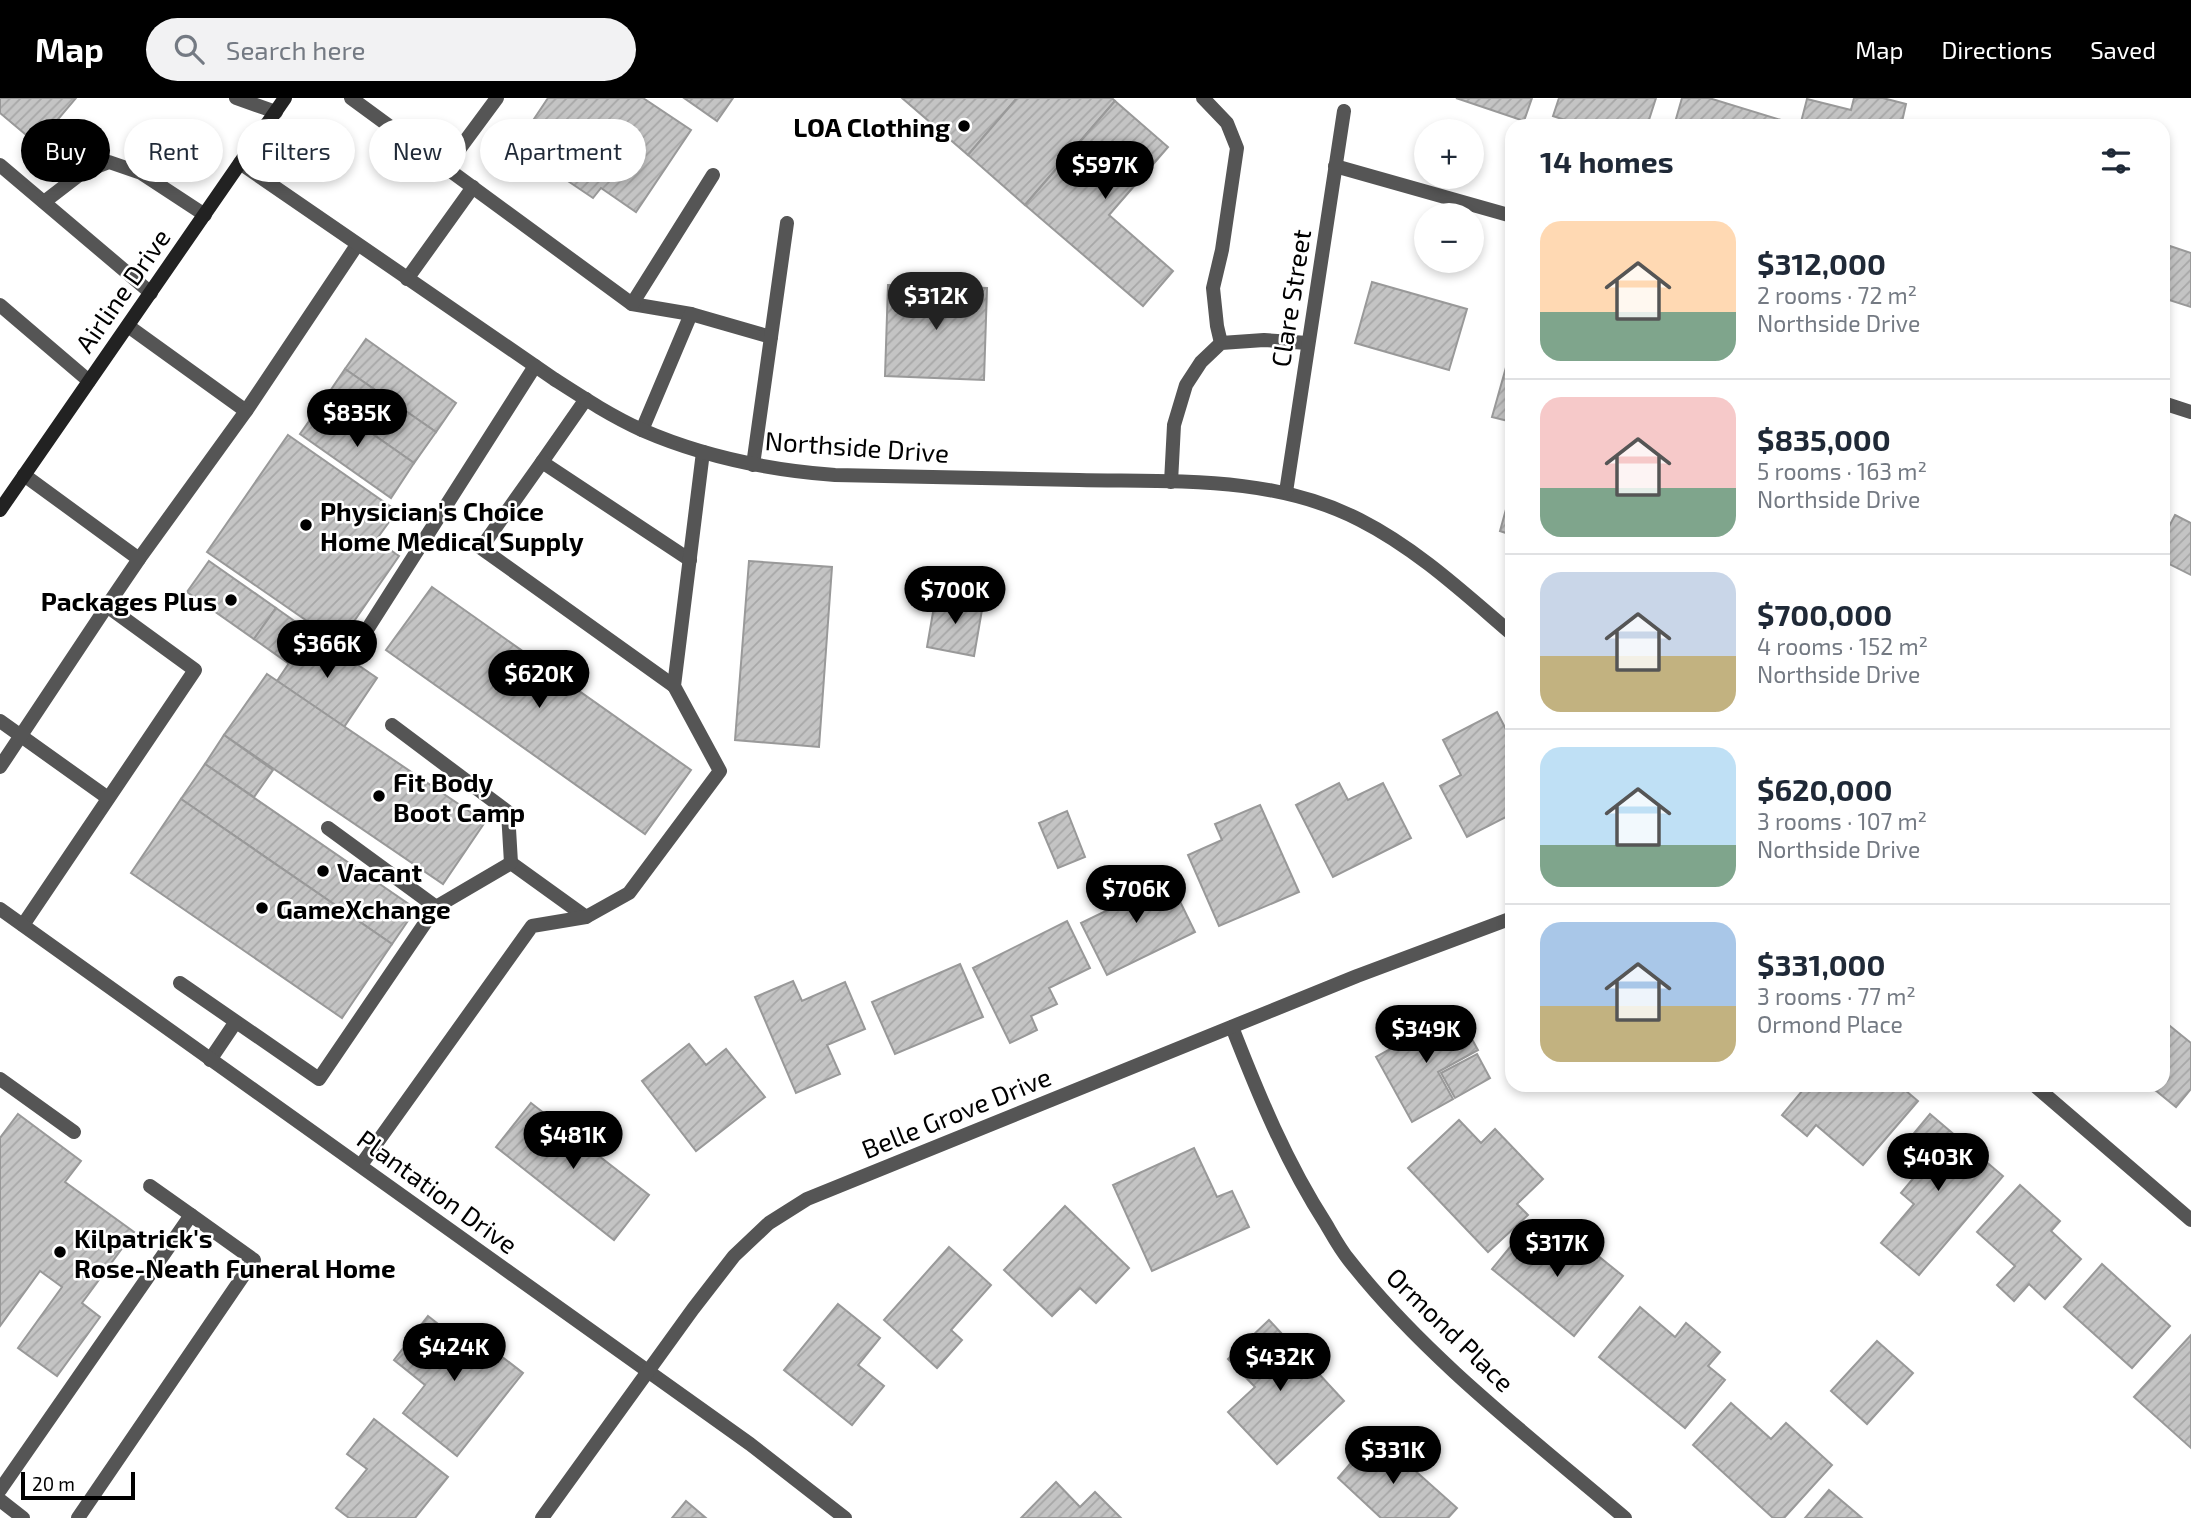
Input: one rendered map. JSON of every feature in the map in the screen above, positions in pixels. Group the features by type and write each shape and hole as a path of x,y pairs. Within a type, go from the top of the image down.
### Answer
{"main road":[{"name":"Airline Drive","path":"271,119 285,98"},
{"name":"Airline Drive","path":"0,510 237,167"}],"street":[{"path":"236,98 276,112"},
{"path":"351,98 380,119"},
{"path":"466,140 497,98"},
{"path":"1203,98 1227,123 1237,148 1222,250 1213,288 1216,326 1221,343"},
{"name":"Clare Street","path":"1286,492 1344,111"},
{"path":"44,202 83,172 109,162 141,173 205,215"},
{"path":"0,165 150,293"},
{"path":"1335,166 1505,214"},
{"path":"632,304 713,175"},
{"name":"Northside Drive","path":"267,182 586,400 642,430 703,453 753,465 835,475 1171,482 1247,485 1286,492 1360,519 1448,578 1505,628"},
{"path":"466,182 632,304 691,314 771,337"},
{"path":"407,279 473,187"},
{"path":"753,465 787,223"},
{"path":"0,767 139,559 246,411 357,246"},
{"path":"0,305 89,381"},
{"path":"642,430 691,314"},
{"path":"128,327 246,411"},
{"path":"1171,482 1174,425 1186,385 1200,362 1221,343 1264,340 1308,344"},
{"path":"363,636 535,366"},
{"path":"361,1166 532,926 586,916 629,892 720,771 674,687 481,548 586,400"},
{"path":"2170,405 2191,412"},
{"path":"674,687 703,453"},
{"path":"542,462 690,560"},
{"path":"24,475 139,559"},
{"path":"23,925 195,670 107,606"},
{"path":"0,720 108,798"},
{"path":"392,724 508,812 511,863"},
{"path":"327,828 436,907"},
{"path":"511,863 586,916"},
{"path":"180,983 318,1079 436,907 511,863"},
{"name":"Plantation Drive","path":"0,908 750,1444 845,1518"},
{"name":"Belle Grove Drive","path":"542,1518 692,1309 734,1256 769,1223 807,1199 1357,976 1505,921"},
{"path":"210,1060 235,1023"},
{"name":"Ormond Place","path":"1232,1027 1262,1105 1301,1185 1348,1259 1411,1331 1625,1518"},
{"path":"0,1079 74,1132"},
{"path":"2042,1092 2191,1220"},
{"path":"78,1518 254,1260 150,1186"},
{"path":"0,1490 191,1215"},
{"path":"0,1500 23,1518"}],"building":[{"path":"0,98 76,98 58,119 21,119 21,131 0,113"},
{"path":"548,98 643,98 691,130 636,212 601,188 593,198 569,182 646,182 646,119 534,119"},
{"path":"684,98 733,98 717,121"},
{"name":"LOA Clothing","path":"902,98 1017,98 968,155"},
{"path":"1017,98 1112,98 1115,101 1025,205 968,155"},
{"path":"1456,98 1532,98 1525,119"},
{"path":"1559,98 1656,98 1649,119 1562,119 1553,116"},
{"path":"1682,98 1709,98 1778,119 1676,119"},
{"path":"1854,98 1883,98 1906,104 1903,119 1802,119 1807,99 1851,110"},
{"path":"1115,101 1168,147 1109,215 1173,271 1143,306 1025,205"},
{"path":"2170,246 2191,253 2191,307 2170,300"},
{"path":"1372,282 1467,309 1449,370 1355,343"},
{"path":"888,285 987,288 984,380 885,376"},
{"path":"366,339 456,403 436,432 345,369"},
{"path":"345,369 436,432 414,463 324,400"},
{"path":"1505,371 1505,420 1492,417"},
{"path":"324,400 414,463 391,498 300,434"},
{"name":"Physician's Choice Home Medical Supply","path":"288,435 397,511 376,540 399,556 339,643 207,552"},
{"path":"1505,513 1505,533 1500,531"},
{"path":"2175,515 2191,523 2191,575 2170,564 2170,525"},
{"name":"Packages Plus","path":"209,561 276,608 254,639 187,592"},
{"path":"749,561 832,567 819,747 735,740"},
{"path":"432,587 691,770 645,834 386,650"},
{"path":"936,595 983,604 974,656 927,647"},
{"path":"276,608 310,632 288,663 254,639"},
{"path":"310,632 377,678 344,727 277,681"},
{"name":"Fit Body Boot Camp","path":"267,674 485,822 443,884 224,735"},
{"path":"1497,712 1505,727 1505,818 1467,837 1440,786 1461,775 1443,740"},
{"path":"224,735 273,770 254,797 205,764"},
{"name":"Vacant","path":"205,764 416,909 392,944 181,799"},
{"path":"1339,783 1348,800 1383,783 1411,838 1333,877 1296,805"},
{"name":"GameXchange","path":"181,799 392,944 342,1018 131,873"},
{"path":"1260,805 1299,892 1219,926 1188,855 1222,840 1215,824"},
{"path":"1067,811 1085,857 1058,868 1039,823"},
{"path":"1123,880 1134,901 1171,883 1195,932 1107,975 1081,923 1108,910 1099,892"},
{"path":"1067,921 1090,968 1049,988 1057,1004 1031,1016 1037,1030 1010,1043 973,968"},
{"path":"960,964 983,1017 895,1054 872,1002"},
{"path":"793,981 802,1001 845,982 865,1029 827,1045 840,1074 796,1093 755,997"},
{"path":"1457,1012 1478,1050 1438,1072 1453,1099 1412,1122 1376,1057"},
{"path":"2170,1026 2191,1043 2191,1089 2176,1107 2158,1092 2170,1092"},
{"path":"689,1044 706,1065 726,1049 765,1097 696,1151 642,1081"},
{"path":"1477,1054 1490,1078 1455,1098 1441,1073"},
{"path":"1801,1092 1907,1092 1918,1101 1863,1165 1816,1125 1807,1136 1782,1115"},
{"path":"531,1103 649,1195 614,1240 496,1147"},
{"name":"Kilpatrick's Rose-Neath Funeral Home","path":"18,1114 81,1161 65,1182 134,1232 82,1303 100,1317 57,1376 18,1348 62,1287 40,1271 0,1326 0,1138"},
{"path":"1930,1114 2003,1176 1919,1275 1881,1243 1914,1204 1901,1193 1917,1174 1895,1156"},
{"path":"1459,1120 1481,1143 1495,1129 1543,1179 1517,1204 1528,1215 1488,1252 1408,1168"},
{"path":"1194,1148 1217,1197 1232,1191 1249,1227 1152,1271 1113,1185"},
{"path":"2020,1185 2060,1221 2051,1231 2081,1259 2045,1299 2029,1284 2014,1301 1997,1285 2015,1266 1977,1232"},
{"path":"1065,1206 1129,1268 1096,1303 1080,1288 1052,1316 1004,1270"},
{"path":"1529,1224 1575,1262 1587,1247 1623,1276 1574,1336 1492,1269"},
{"path":"949,1247 991,1285 951,1330 962,1340 937,1368 884,1320"},
{"path":"2102,1264 2170,1326 2132,1368 2064,1307"},
{"path":"838,1304 880,1338 858,1365 884,1386 852,1425 784,1370"},
{"path":"1640,1307 1675,1337 1686,1323 1720,1352 1708,1366 1725,1380 1685,1428 1599,1357"},
{"path":"428,1316 456,1338 465,1328 523,1373 457,1456 403,1413 425,1385 394,1360"},
{"path":"1269,1320 1344,1401 1277,1464 1228,1412 1255,1387 1228,1359"},
{"path":"2191,1335 2191,1448 2134,1397"},
{"path":"1877,1341 1913,1373 1867,1424 1831,1391"},
{"path":"1731,1403 1771,1439 1786,1423 1832,1465 1784,1518 1773,1518 1693,1445"},
{"path":"374,1419 448,1477 415,1518 349,1518 336,1508 367,1469 347,1454"},
{"path":"1375,1435 1457,1508 1448,1518 1381,1518 1338,1478"},
{"path":"1056,1482 1080,1507 1095,1492 1121,1518 1021,1518"},
{"path":"1829,1490 1862,1518 1805,1518"},
{"path":"686,1501 706,1518 672,1518"}],"place":[{"name":"LOA Clothing","path":"964,126"},
{"name":"Physician's Choice Home Medical Supply","path":"306,525"},
{"name":"Packages Plus","path":"231,600"},
{"name":"Fit Body Boot Camp","path":"379,796"},
{"name":"Vacant","path":"323,871"},
{"name":"GameXchange","path":"262,908"},
{"name":"Kilpatrick's Rose-Neath Funeral Home","path":"60,1252"}]}
